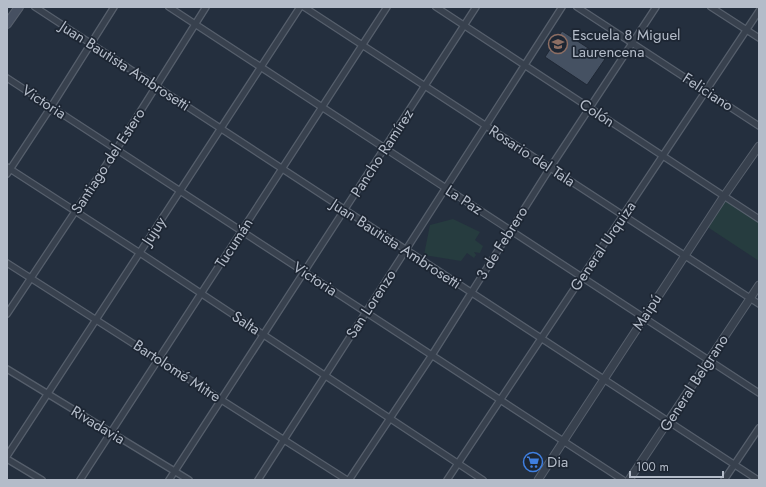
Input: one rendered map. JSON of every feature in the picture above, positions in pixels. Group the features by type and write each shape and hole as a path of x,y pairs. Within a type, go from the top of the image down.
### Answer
{"main road":[{"path":"7,24 18,7"}],"street":[{"name":"Juan Bautista Ambrosetti","path":"35,7 758,480"},
{"path":"8,170 51,107 114,7"},
{"name":"La Paz","path":"169,7 759,393"},
{"name":"Santiago del Estero","path":"7,314 116,150 206,7"},
{"name":"Jujuy","path":"7,456 300,7"},
{"name":"Rosario del Tala","path":"304,7 759,304"},
{"name":"Tucumán","path":"80,480 387,7"},
{"name":"Colón","path":"436,7 759,219"},
{"name":"Pancho Ramírez","path":"169,480 476,7"},
{"name":"San Lorenzo","path":"258,480 562,7"},
{"name":"Feliciano","path":"577,7 759,126"},
{"name":"3 de Febrero","path":"348,480 432,355 472,293 510,229 656,7"},
{"path":"712,7 759,38"},
{"name":"General Urquiza","path":"446,480 759,11"},
{"name":"Victoria","path":"7,78 623,480"},
{"name":"Maipú","path":"538,480 724,196 759,146"},
{"name":"Salta","path":"8,170 140,253 483,480"},
{"name":"Bartolomé Mitre","path":"7,263 348,480"},
{"name":"General Belgrano","path":"629,480 759,285"},
{"name":"Rivadavia","path":"7,369 189,480"},
{"path":"724,480 759,428"},
{"path":"7,459 42,480"}],"green space":[{"path":"725,197 759,219 759,261 706,226"},
{"path":"453,219 480,232 475,240 483,246 480,253 474,252 476,255 474,258 467,253 461,261 424,255 430,225"}],"building":[{"path":"562,31 605,59 587,85 545,57"}],"place":[{"name":"Escuela 8 Miguel Laurencena","path":"558,44"},
{"name":"Dia","path":"533,462"}]}
